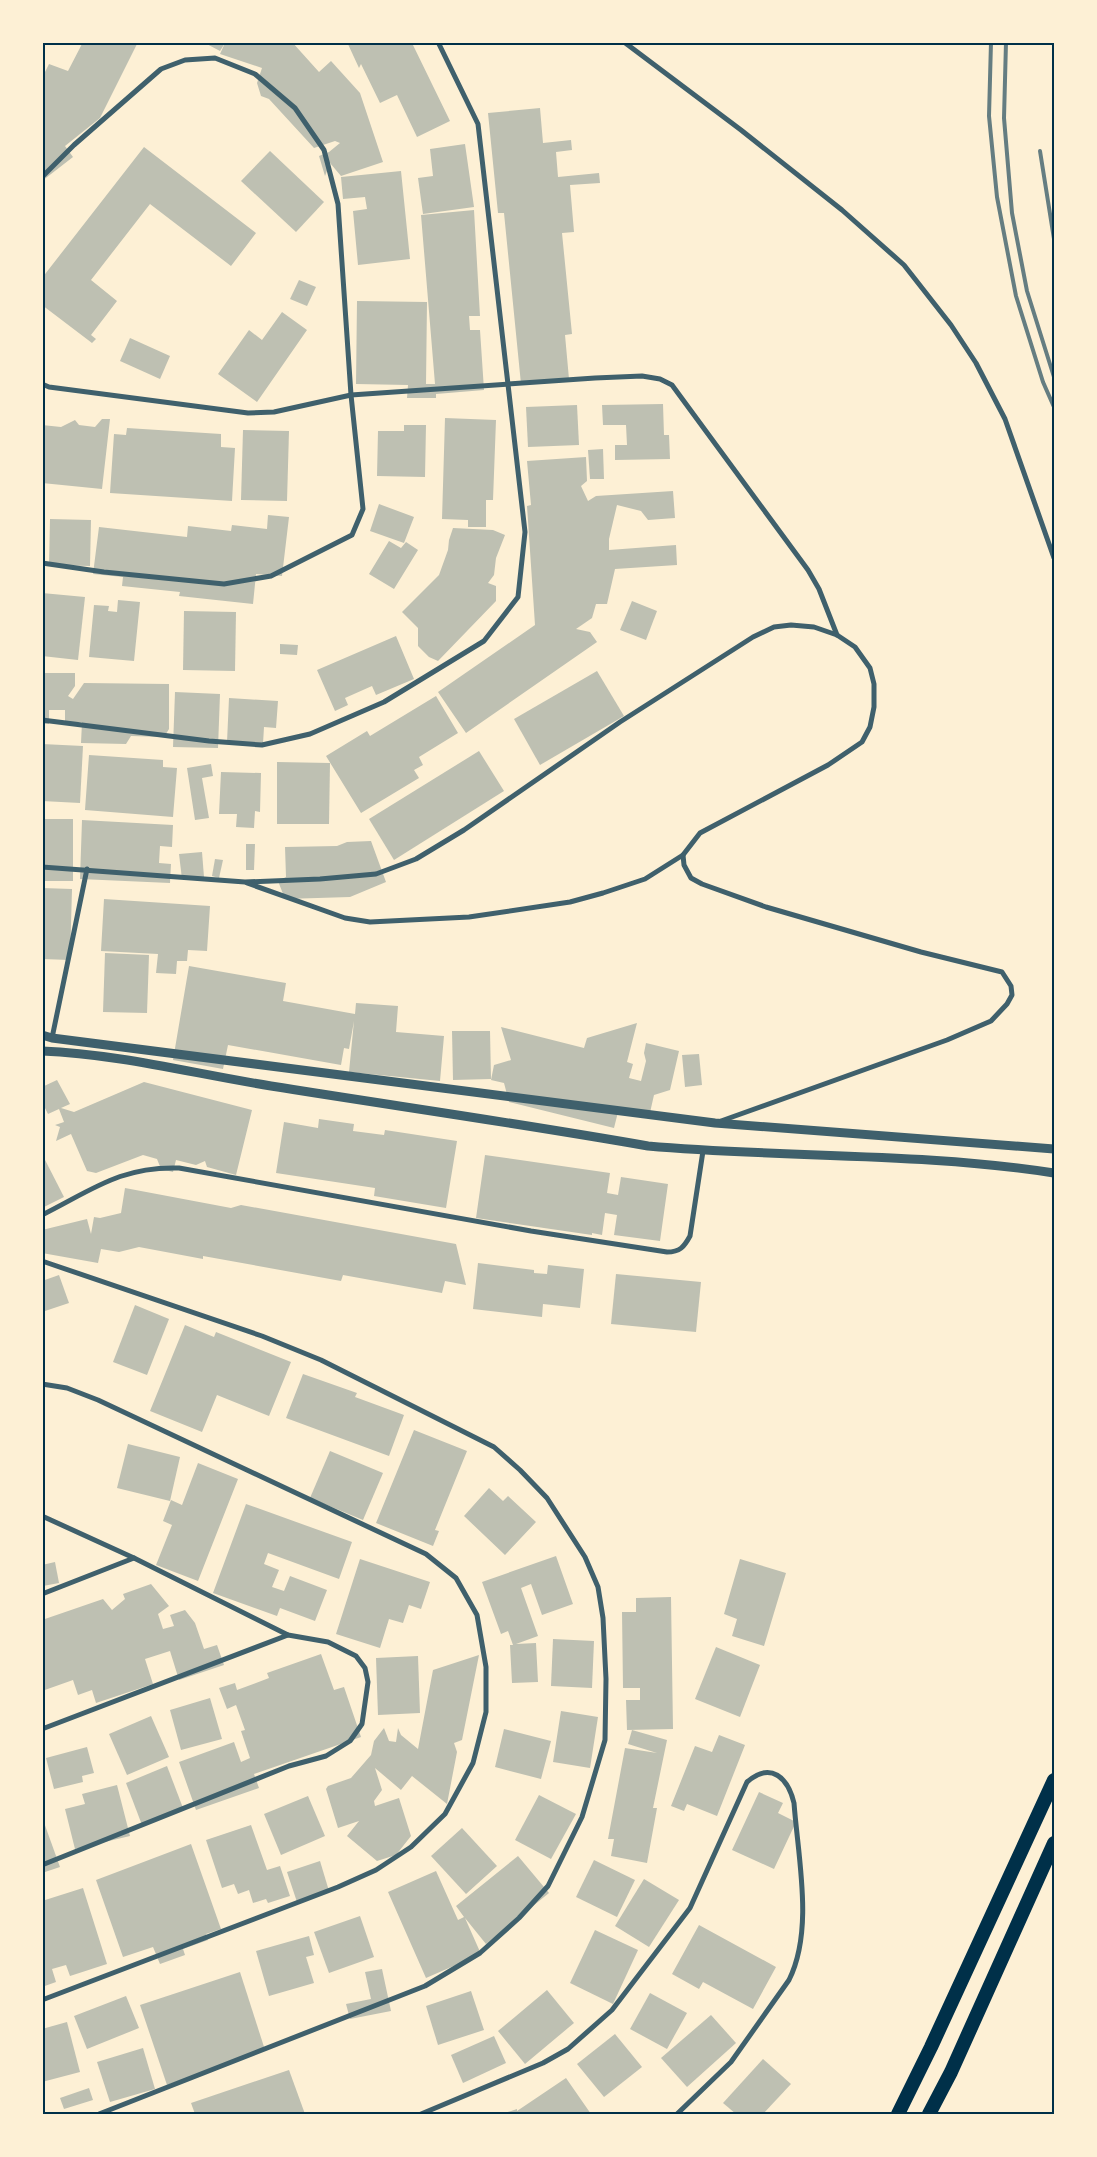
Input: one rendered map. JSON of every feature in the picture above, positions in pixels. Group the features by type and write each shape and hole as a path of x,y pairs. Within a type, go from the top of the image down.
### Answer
{"highway":[{"path":"898,2114 931,2047 1054,1780"},
{"path":"929,2114 951,2072 1054,1843"}],"street":[{"path":"42,720 209,741 262,745 310,734 384,702 484,641 518,597 525,532 478,124 438,42"},
{"path":"624,42 741,130 842,210 904,265 951,325 976,363 1005,420 1054,558"},
{"path":"42,177 74,144 161,69 185,60 215,58 255,74 295,108 324,150 338,204 351,395 363,509 352,535 271,576 224,584 104,572 42,563"},
{"path":"42,384 49,387 248,413 274,412 351,395 642,376 660,379 672,385 808,570 819,589 837,635"},
{"path":"42,867 244,882 320,879 376,874 416,859 464,830 620,722 753,636 774,627 791,625 814,627 837,635 855,646 870,668 874,684 873,713 870,727 862,742 828,765 700,833 683,855 645,879 570,902 469,917 370,922 344,918 244,882"},
{"path":"683,855 684,865 691,878 702,884 766,907 921,952 1002,972 1011,986 1012,995 1007,1004 991,1021 947,1040 715,1123"},
{"path":"52,1038 87,870"},
{"path":"42,1035 52,1038 715,1123 1054,1149"},
{"path":"42,1051 79,1053 124,1059 224,1078 648,1146 703,1151 974,1163 1014,1166 1054,1173"},
{"path":"42,1215 125,1173 159,1168 179,1168 532,1231 677,1252 685,1246 690,1236 703,1151"},
{"path":"42,1261 270,1339 321,1360 494,1447 547,1498 576,1542 598,1587 603,1618 606,1679 605,1740 582,1817 548,1886 519,1918 480,1953 425,1986 99,2114"},
{"path":"42,1384 67,1388 98,1400 426,1554 456,1578 477,1615 486,1667 486,1712 473,1763 444,1814 411,1847 376,1870 338,1887 42,2000"},
{"path":"42,1516 134,1558 288,1635 328,1642 341,1647 356,1656 365,1668 368,1682 362,1724 350,1741 326,1756 289,1766 42,1865"},
{"path":"42,1594 134,1558"},
{"path":"42,1729 288,1635"},
{"path":"421,2114 544,2063 568,2049 612,2010 690,1908 747,1782 754,1776 764,1772 773,1773 784,1780 791,1791 794,1803 803,1913 796,1967 790,1980 731,2062 678,2114"}],"building":[{"path":"83,42 138,42 100,118 65,146 73,157 42,181 42,78 49,64 68,71"},
{"path":"203,42 292,42 319,72 331,61 360,93 383,162 341,176 330,163 325,176 319,156 329,152 340,143 335,141 314,148 269,99 261,96 257,83 262,68 220,54 225,43 220,51"},
{"path":"347,42 412,43 450,121 417,137 397,95 380,103 361,64 359,68"},
{"path":"540,108 543,143 571,140 572,150 556,152 558,177 599,173 600,183 570,185 574,232 562,233 572,334 565,335 569,379 521,384 504,213 498,213 488,113"},
{"path":"465,144 474,207 423,214 418,178 433,176 430,149"},
{"path":"144,147 256,233 231,266 150,204 91,280 117,301 91,335 96,339 92,343 42,305 42,278"},
{"path":"270,151 324,202 296,232 241,181"},
{"path":"401,171 410,259 358,265 353,211 367,209 365,197 343,199 341,177"},
{"path":"474,210 480,316 469,316 470,330 480,330 484,390 436,394 436,398 407,398 408,385 356,384 357,301 427,302 426,384 435,384 421,215"},
{"path":"299,280 316,287 307,306 290,299"},
{"path":"282,312 307,330 257,402 218,374 249,330 262,340"},
{"path":"130,338 170,356 160,379 120,361"},
{"path":"663,404 664,435 669,435 670,459 615,460 615,445 627,445 626,425 603,425 602,405"},
{"path":"577,405 579,445 528,447 526,407"},
{"path":"445,418 496,420 493,500 486,500 486,527 468,527 468,520 442,519"},
{"path":"102,419 110,419 102,489 42,483 42,425 61,427 75,420 79,425 95,427"},
{"path":"404,425 426,425 425,477 377,476 378,431 404,431"},
{"path":"127,428 221,434 221,447 235,448 232,501 110,493 114,434 126,435"},
{"path":"243,430 289,431 287,501 241,500"},
{"path":"603,449 604,479 590,479 588,450"},
{"path":"586,457 587,481 581,486 588,501 596,496 673,491 675,518 648,520 641,511 617,505 609,539 609,550 676,545 677,565 615,569 607,604 596,604 592,618 576,629 590,632 597,642 466,733 438,692 535,625 527,506 531,505 527,461"},
{"path":"379,504 414,517 404,543 370,531"},
{"path":"268,515 289,517 282,576 256,574 253,604 179,596 180,592 122,586 123,577 93,574 99,527 187,537 188,526 231,531 232,525 267,529"},
{"path":"50,519 91,520 90,566 49,565"},
{"path":"453,528 493,530 505,535 496,558 494,575 488,583 496,586 496,601 438,661 429,657 418,646 418,628 402,612 439,575"},
{"path":"389,541 401,548 406,542 418,550 394,589 369,574"},
{"path":"42,593 85,597 78,660 42,656"},
{"path":"118,600 140,602 134,661 89,657 94,605 109,606 108,611 117,612"},
{"path":"632,601 657,611 646,640 620,630"},
{"path":"184,611 236,612 235,671 183,670"},
{"path":"396,636 414,679 376,695 372,686 345,698 348,705 335,711 317,670"},
{"path":"280,644 298,645 297,655 280,654"},
{"path":"597,671 624,716 540,765 514,719"},
{"path":"42,673 75,673 75,686 68,696 73,699 84,683 169,684 169,729 164,737 131,736 126,744 81,743 82,722 65,722 65,710 49,710 49,724 42,724"},
{"path":"175,692 220,694 218,748 173,747"},
{"path":"436,696 458,733 419,757 423,765 414,770 419,778 361,813 326,756 367,731 370,736"},
{"path":"229,698 278,701 276,728 264,727 263,744 227,742"},
{"path":"42,744 83,746 80,803 42,801"},
{"path":"479,751 504,791 394,860 369,819"},
{"path":"89,755 163,760 163,767 177,768 173,817 85,810"},
{"path":"277,762 330,763 329,824 277,824"},
{"path":"211,764 213,776 202,778 209,818 195,820 187,768"},
{"path":"221,772 261,773 260,812 255,811 254,828 236,827 237,814 219,814"},
{"path":"42,819 73,819 73,881 42,881"},
{"path":"82,820 173,825 172,847 160,846 159,863 171,864 170,883 80,879"},
{"path":"371,841 386,882 350,897 285,899 278,881 286,877 285,847 337,846 347,842"},
{"path":"246,844 255,844 254,870 246,870"},
{"path":"202,852 204,877 182,879 179,854"},
{"path":"215,859 223,860 219,878 212,876"},
{"path":"42,888 72,889 70,960 42,959"},
{"path":"104,899 210,906 207,951 188,950 187,961 177,961 176,974 156,973 158,954 101,951"},
{"path":"105,953 149,955 147,1013 103,1012"},
{"path":"189,966 286,983 283,1001 355,1014 356,1003 398,1006 396,1032 444,1036 440,1081 349,1072 354,1021 349,1049 344,1048 341,1065 228,1045 223,1069 173,1060"},
{"path":"637,1023 627,1062 633,1064 629,1078 641,1081 646,1061 644,1053 646,1043 679,1051 670,1090 654,1095 649,1117 618,1112 614,1128 509,1102 504,1083 491,1080 494,1065 511,1060 501,1027 584,1048 587,1038"},
{"path":"452,1031 490,1031 491,1079 453,1080"},
{"path":"699,1054 702,1085 685,1087 682,1055"},
{"path":"57,1080 70,1104 61,1108 74,1112 144,1082 252,1110 236,1175 207,1167 205,1161 196,1165 176,1160 173,1172 161,1169 157,1159 143,1155 96,1173 87,1171 71,1134 56,1141 60,1127 55,1125 64,1122 59,1109 48,1114 42,1102 42,1087"},
{"path":"319,1119 354,1124 353,1131 384,1135 385,1130 457,1141 446,1208 374,1196 375,1188 276,1173 284,1122 318,1128"},
{"path":"42,1154 64,1197 42,1208"},
{"path":"485,1155 610,1173 607,1193 618,1195 621,1177 668,1184 660,1241 614,1235 617,1215 605,1213 602,1235 476,1218"},
{"path":"125,1188 231,1208 241,1205 456,1244 466,1285 445,1281 442,1293 343,1275 341,1281 203,1256 203,1259 139,1247 119,1252 101,1249 98,1263 42,1253 42,1230 87,1219 91,1234 94,1217 100,1218 121,1213"},
{"path":"478,1263 534,1270 534,1273 547,1274 548,1265 584,1269 580,1308 543,1304 542,1317 473,1309"},
{"path":"616,1274 701,1282 696,1332 611,1324"},
{"path":"59,1275 69,1303 42,1312 42,1281"},
{"path":"135,1305 169,1319 147,1375 113,1362"},
{"path":"185,1325 214,1337 216,1332 291,1362 269,1416 217,1395 202,1432 150,1411"},
{"path":"303,1374 357,1393 355,1397 404,1415 389,1456 286,1418"},
{"path":"414,1430 467,1451 435,1530 439,1531 433,1546 376,1523"},
{"path":"128,1444 180,1457 170,1501 117,1488"},
{"path":"330,1451 383,1473 363,1520 310,1498"},
{"path":"198,1463 238,1479 198,1581 156,1565 172,1525 163,1521 171,1500 182,1505"},
{"path":"489,1488 503,1501 508,1496 536,1522 505,1555 464,1516"},
{"path":"246,1504 352,1542 339,1579 268,1553 264,1564 279,1570 272,1587 284,1591 290,1576 327,1590 315,1621 280,1608 277,1616 213,1593"},
{"path":"556,1556 573,1604 542,1615 531,1584 521,1588 538,1636 516,1644 536,1643 538,1682 512,1683 510,1645 513,1645 508,1631 501,1634 482,1582"},
{"path":"360,1559 430,1582 421,1609 409,1605 403,1623 389,1619 380,1648 336,1634"},
{"path":"740,1559 786,1573 764,1646 732,1636 737,1619 724,1614"},
{"path":"55,1562 59,1583 43,1586 42,1565"},
{"path":"151,1584 169,1606 158,1614 163,1629 174,1626 170,1615 185,1610 195,1623 204,1649 217,1645 224,1665 179,1680 170,1651 145,1659 153,1684 96,1703 92,1690 78,1695 73,1680 42,1691 42,1620 103,1599 112,1610 125,1599 123,1594"},
{"path":"671,1597 673,1729 627,1730 626,1700 640,1700 640,1688 623,1688 622,1612 636,1612 636,1598"},
{"path":"553,1639 594,1641 592,1688 551,1686"},
{"path":"716,1647 760,1665 740,1717 695,1699"},
{"path":"321,1654 334,1690 344,1687 361,1737 254,1774 259,1788 196,1810 179,1762 234,1742 241,1762 250,1758 241,1731 245,1730 236,1705 227,1709 219,1688 235,1683 237,1690 269,1678 267,1673"},
{"path":"479,1655 462,1740 454,1743 457,1752 447,1804 412,1776 401,1790 375,1768 382,1790 374,1801 375,1806 399,1798 411,1836 396,1855 377,1861 347,1836 359,1821 338,1828 326,1789 328,1786 351,1778 371,1755 374,1741 384,1728 389,1741 396,1742 398,1728 401,1735 418,1749 433,1670"},
{"path":"418,1656 420,1713 378,1715 376,1658"},
{"path":"210,1698 222,1739 181,1750 170,1710"},
{"path":"561,1711 598,1717 590,1768 553,1762"},
{"path":"151,1716 169,1757 127,1775 109,1734"},
{"path":"504,1729 551,1741 541,1779 495,1767"},
{"path":"632,1730 667,1740 653,1808 657,1808 647,1863 611,1856 614,1839 608,1839 625,1748 657,1753 628,1744"},
{"path":"719,1735 745,1745 717,1816 687,1804 684,1811 671,1806 695,1746 712,1752"},
{"path":"87,1747 94,1773 82,1776 83,1782 54,1789 46,1758"},
{"path":"167,1766 183,1808 142,1825 126,1783"},
{"path":"117,1785 130,1836 75,1849 65,1809 85,1804 82,1794"},
{"path":"759,1792 783,1803 778,1813 796,1822 774,1869 732,1850"},
{"path":"539,1795 576,1814 551,1859 515,1840"},
{"path":"308,1796 325,1836 281,1855 264,1814"},
{"path":"42,1817 60,1867 42,1873"},
{"path":"251,1825 267,1870 280,1866 290,1896 268,1903 266,1899 253,1903 249,1890 238,1894 234,1884 222,1888 206,1840"},
{"path":"462,1828 497,1866 466,1894 431,1856"},
{"path":"191,1844 221,1929 206,1934 208,1940 183,1949 185,1955 160,1964 153,1947 123,1957 96,1880"},
{"path":"518,1856 549,1893 486,1944 465,1918 481,1954 426,1978 388,1892 436,1871 458,1920 464,1917 456,1906"},
{"path":"594,1860 635,1880 617,1917 576,1897"},
{"path":"320,1861 329,1891 297,1902 287,1872"},
{"path":"644,1879 679,1900 649,1947 615,1926"},
{"path":"83,1888 107,1964 70,1976 66,1965 52,1969 56,1982 42,1987 42,1901"},
{"path":"360,1916 374,1957 329,1973 314,1932"},
{"path":"699,1925 776,1967 753,2009 703,1982 699,1989 672,1974"},
{"path":"595,1930 638,1950 613,2004 570,1983"},
{"path":"309,1936 314,1955 306,1957 314,1983 269,1996 256,1951"},
{"path":"382,1969 391,2011 350,2019 346,2004 371,1999 365,1972"},
{"path":"240,1972 265,2050 167,2085 140,2005"},
{"path":"547,1990 574,2023 525,2064 498,2031"},
{"path":"471,1991 484,2030 438,2045 426,2006"},
{"path":"650,1993 687,2013 667,2049 630,2029"},
{"path":"126,1996 139,2028 87,2049 74,2016"},
{"path":"711,2015 736,2043 687,2087 661,2058"},
{"path":"67,2022 80,2072 42,2082 42,2029"},
{"path":"615,2034 642,2067 604,2097 577,2064"},
{"path":"494,2036 506,2063 463,2083 451,2055"},
{"path":"143,2048 155,2089 110,2102 97,2062"},
{"path":"763,2059 791,2084 763,2114 736,2114 723,2103"},
{"path":"289,2070 305,2114 195,2114 191,2103"},
{"path":"566,2078 591,2114 502,2114 517,2109 517,2111"},
{"path":"89,2088 93,2100 64,2109 60,2098"}],"railway":[{"path":"991,42 989,116 997,197 1016,296 1043,382 1054,407"},
{"path":"1006,42 1004,118 1012,213 1027,291 1054,377"},
{"path":"1040,151 1054,239"}]}
